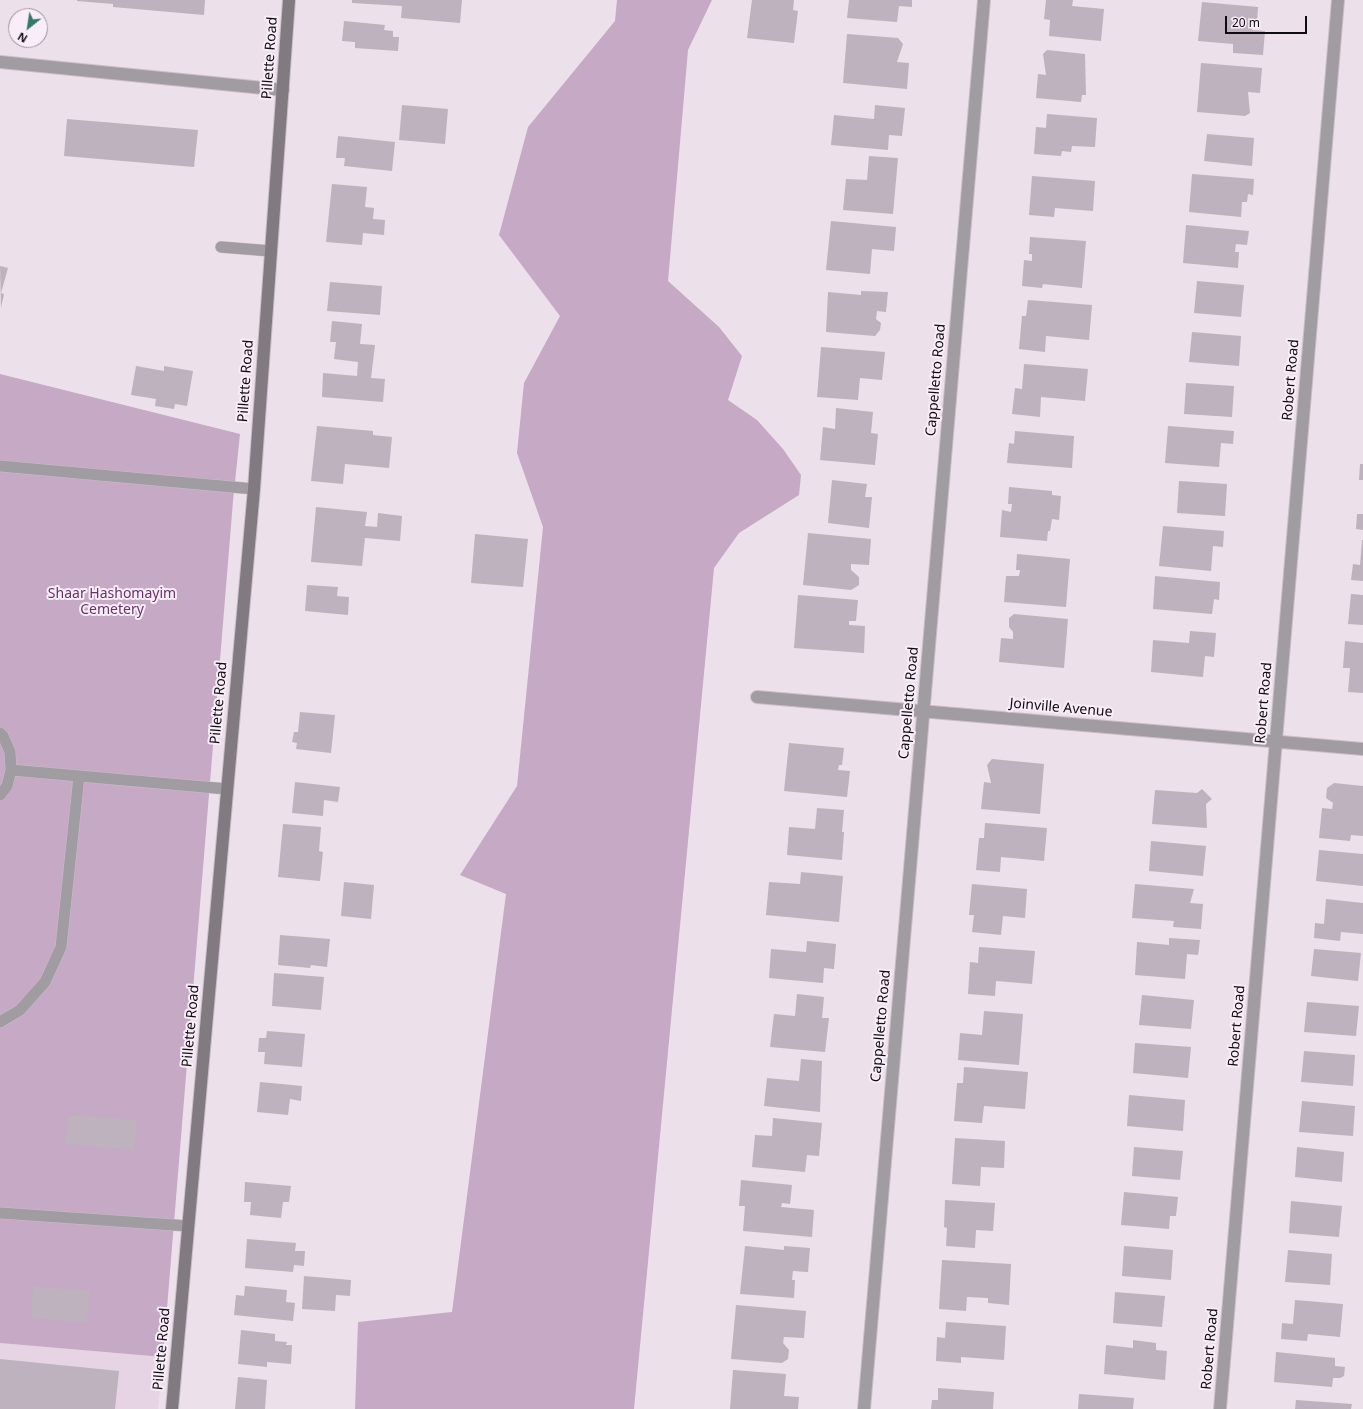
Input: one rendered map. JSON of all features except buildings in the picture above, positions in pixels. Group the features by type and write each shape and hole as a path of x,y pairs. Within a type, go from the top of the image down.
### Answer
{"street":[{"name":"Pillette Road","path":"172,1409 254,489 289,0"},
{"name":"Cappelletto Road","path":"864,1409 984,0"},
{"name":"Robert Road","path":"1220,1409 1338,0"},
{"path":"0,62 283,90"},
{"name":"Joinville Avenue","path":"757,697 1363,749"}],"lane":[{"path":"220,247 271,251"},
{"path":"0,466 254,489"},
{"path":"0,733 3,736 10,752 11,770 7,786 0,796"},
{"path":"11,770 227,789"},
{"path":"0,1022 20,1010 45,982 61,947 79,776"},
{"path":"0,1213 188,1226"}],"shaded area":[{"path":"0,1343 163,1357 158,1409 0,1409"}],"green space":[{"path":"617,0 712,0 688,50 668,281 719,327 742,356 728,400 757,420 783,449 801,475 799,495 739,533 714,568 634,1409 355,1409 358,1322 452,1312 506,894 460,875 517,786 543,527 517,453 524,383 560,316 499,235 528,127 615,21"},
{"name":"Shaar Hashomayim Cemetery","path":"0,374 240,434 233,501 163,1357 0,1343"}]}
